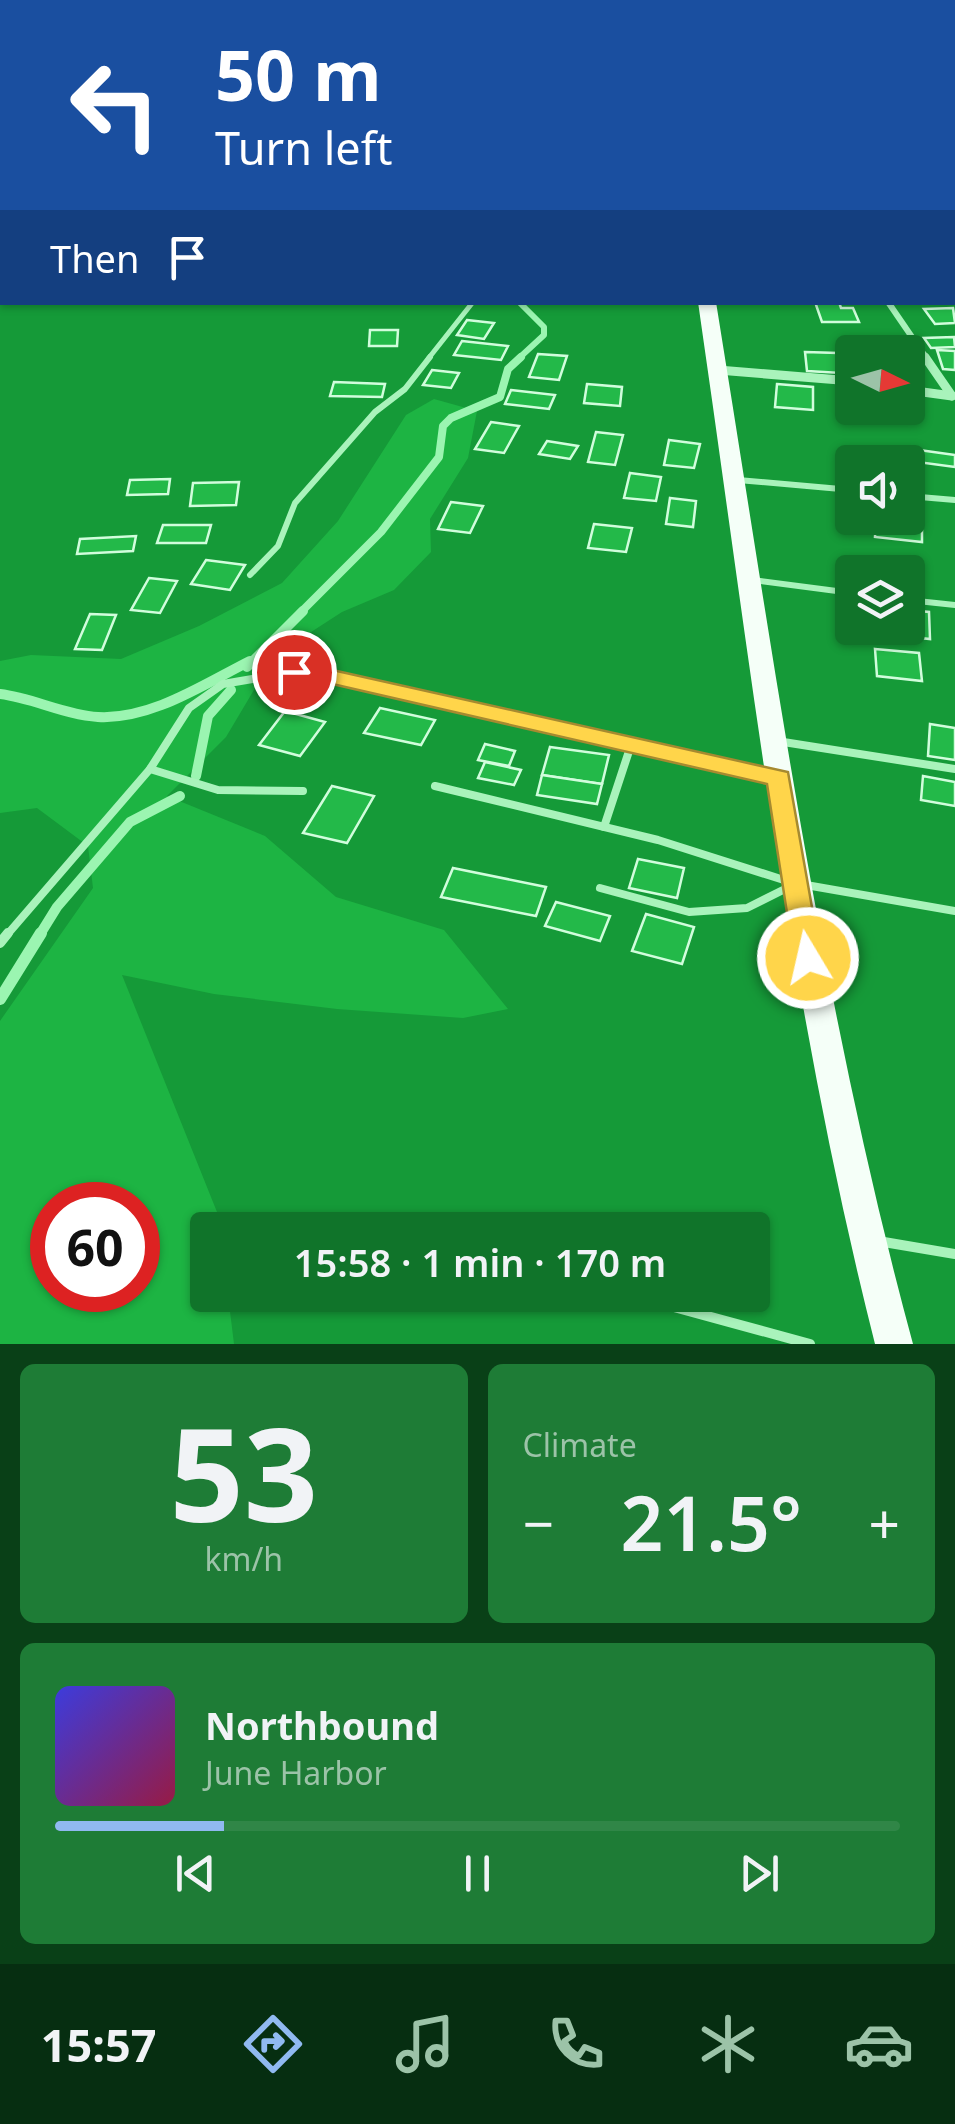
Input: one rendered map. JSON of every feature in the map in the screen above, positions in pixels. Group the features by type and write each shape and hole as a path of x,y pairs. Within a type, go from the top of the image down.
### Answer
{"main road":[{"path":"707,305 824,1053 864,1238 894,1344"}],"street":[{"path":"890,305 910,335"},
{"path":"925,356 952,396 925,392"},
{"path":"718,370 835,380"}],"lane":[{"path":"250,576 278,546 295,503 375,412 405,389 471,305"},
{"path":"733,479 835,488"},
{"path":"925,497 955,500"},
{"path":"749,580 835,591"},
{"path":"925,602 955,605"},
{"path":"0,943 150,768 188,708 224,684 294,672 328,676 779,778"},
{"path":"773,740 955,769"},
{"path":"604,827 630,744"},
{"path":"150,768 218,790 266,794 304,791"},
{"path":"434,786 604,827 795,884 955,911"},
{"path":"600,888 689,912 746,908 795,884"},
{"path":"864,1238 955,1254"},
{"path":"692,1312 810,1344"}],"green space":[{"path":"434,399 477,411 468,458 430,519 431,552 394,590 342,612 274,656 226,737 167,796 265,836 336,897 444,930 508,1009 463,1018 337,1009 214,994 122,975 217,1212 190,1212 190,1312 230,1312 234,1344 0,1344 0,1021 93,888 88,846 37,808 0,813 0,661 31,655 121,659 199,626 282,583 338,521 406,415"}],"building":[{"path":"816,305 853,308 859,322 822,322"},
{"path":"953,308 955,323 935,324 924,309"},
{"path":"467,320 494,323 484,339 457,335"},
{"path":"370,330 398,330 397,346 369,346"},
{"path":"954,337 955,347 931,348 925,338"},
{"path":"462,341 508,346 501,360 454,355"},
{"path":"937,350 955,351 955,370 943,369"},
{"path":"805,352 835,353 835,373 807,371"},
{"path":"538,354 567,356 559,380 529,377"},
{"path":"432,370 459,373 451,388 423,385"},
{"path":"334,382 385,384 382,397 330,396"},
{"path":"587,384 622,387 620,406 584,403"},
{"path":"777,384 813,387 813,410 775,407"},
{"path":"511,390 555,395 549,409 505,404"},
{"path":"491,422 519,426 504,453 475,449"},
{"path":"596,432 623,435 615,465 588,462"},
{"path":"669,440 700,444 694,468 664,465"},
{"path":"547,441 578,446 570,459 539,454"},
{"path":"925,451 955,455 955,467 925,463"},
{"path":"630,473 661,477 656,501 624,498"},
{"path":"170,479 168,494 127,495 130,480"},
{"path":"239,482 236,505 190,506 193,483"},
{"path":"670,498 696,501 693,527 666,524"},
{"path":"451,502 483,506 470,533 438,529"},
{"path":"594,524 632,528 626,552 588,548"},
{"path":"163,525 211,525 206,543 157,543"},
{"path":"922,535 922,542 875,537"},
{"path":"136,536 133,551 77,554 80,539"},
{"path":"206,560 245,565 230,590 191,584"},
{"path":"149,578 177,581 160,613 131,610"},
{"path":"925,612 929,612 930,639 925,638"},
{"path":"90,614 116,615 102,650 75,649"},
{"path":"875,649 919,653 922,681 877,676"},
{"path":"380,708 435,720 421,745 364,733"},
{"path":"285,711 325,722 300,756 259,745"},
{"path":"930,724 955,728 955,760 928,756"},
{"path":"485,744 515,751 509,766 478,760"},
{"path":"550,747 609,755 602,784 542,775"},
{"path":"485,762 521,770 514,785 478,778"},
{"path":"542,775 602,784 597,804 537,795"},
{"path":"923,776 955,782 955,806 921,800"},
{"path":"332,786 374,796 347,843 303,833"},
{"path":"638,859 684,868 677,898 629,888"},
{"path":"453,868 546,887 536,916 441,897"},
{"path":"556,902 610,916 600,941 545,926"},
{"path":"646,914 694,927 682,964 632,951"}],"waterway":[{"path":"518,359 544,335 544,327 522,305"},
{"path":"300,613 381,532 439,457 443,426 451,418 500,397 508,369 521,357"},
{"path":"247,667 303,611"},
{"path":"0,694 86,716 118,716 177,699 250,661"},
{"path":"196,776 208,716 231,690"},
{"path":"39,936 57,907 130,822 180,796"},
{"path":"0,999 41,933"}],"route":[{"path":"294,672 328,676 779,778 808,958"}]}
